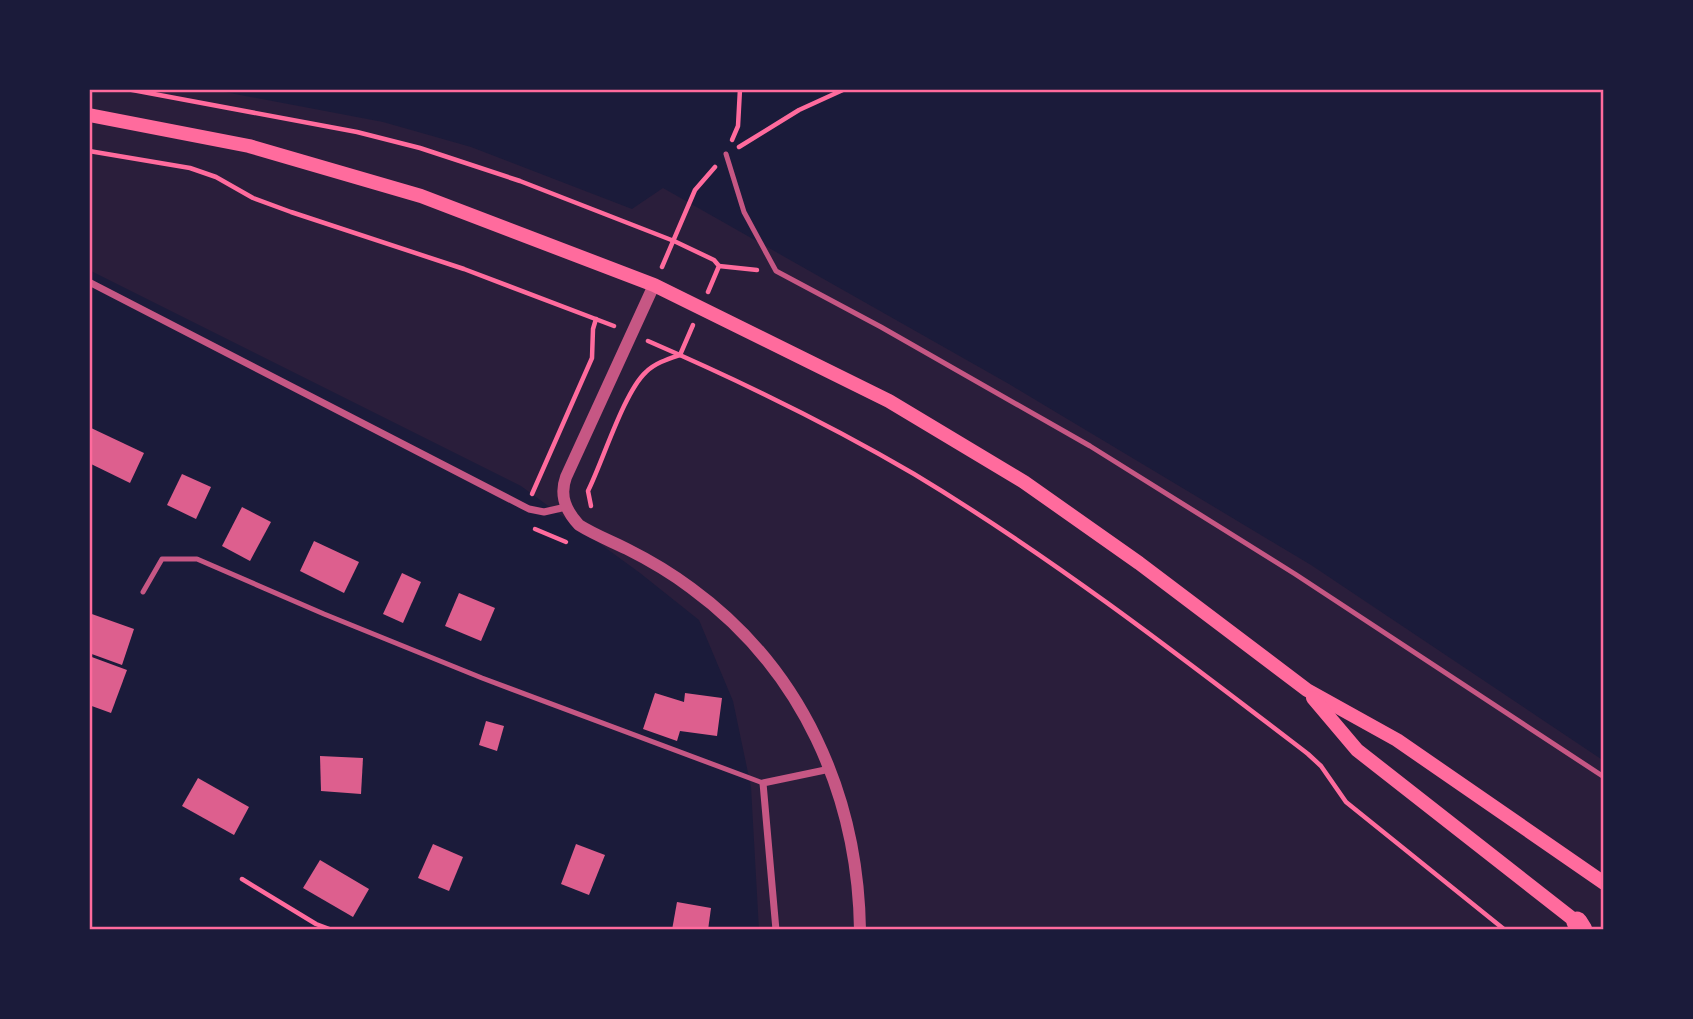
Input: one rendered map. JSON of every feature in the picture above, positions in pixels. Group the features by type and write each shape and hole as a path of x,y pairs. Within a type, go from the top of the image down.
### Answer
{"main road":[{"path":"89,115 249,146 421,196 654,285 889,401 1024,482 1139,563 1307,690 1397,740 1604,883"},
{"path":"1307,690 1357,750 1582,927"}],"street":[{"path":"89,282 529,509 544,512 566,507"},
{"path":"654,285 566,477 563,499 571,517 591,533 659,567 710,603 745,635 785,683 813,729 830,769 848,825 860,890 860,930"},
{"path":"776,930 763,783 830,769"}],"lane":[{"path":"726,154 744,212 776,271 881,327 1090,446 1306,581 1604,777"},
{"path":"143,592 162,559 197,559 482,678 763,783"}],"path":[{"path":"127,89 357,132 420,148 520,181 674,241 714,260 719,266 776,271"},
{"path":"726,154 737,126 740,89"},
{"path":"654,285 695,190 726,154 799,110 845,89"},
{"path":"89,151 190,168 216,177 253,198 464,269 596,319 765,395 913,474 1028,547 1153,636 1308,754 1321,766 1346,802 1505,930"},
{"path":"529,527 585,549 597,519 588,491 633,387 646,371 680,355 719,266"},
{"path":"540,532 532,521 529,509 537,481 592,358 596,319"},
{"path":"243,879 316,924 332,930"}],"shaded area":[{"path":"89,89 209,89 383,122 471,147 632,209 663,188 1009,384 1311,565 1604,761 1604,930 759,930 751,787 733,701 699,620 521,486 89,270"}],"building":[{"path":"89,427 144,453 130,483 89,463"},
{"path":"182,474 211,487 196,519 167,505"},
{"path":"242,507 271,522 250,561 222,546"},
{"path":"314,541 359,562 344,593 300,571"},
{"path":"402,573 421,582 403,623 383,614"},
{"path":"459,593 495,608 481,641 445,626"},
{"path":"89,613 134,629 122,665 89,653"},
{"path":"89,656 127,670 111,713 89,705"},
{"path":"655,693 684,702 685,693 722,698 717,736 680,731 677,741 643,729"},
{"path":"486,721 504,726 497,751 479,745"},
{"path":"320,756 363,758 361,794 321,791"},
{"path":"198,778 249,807 234,835 182,806"},
{"path":"433,844 463,857 449,891 418,878"},
{"path":"576,844 605,855 589,895 561,884"},
{"path":"320,860 369,889 353,917 303,888"},
{"path":"677,902 711,908 708,930 672,930"}]}
